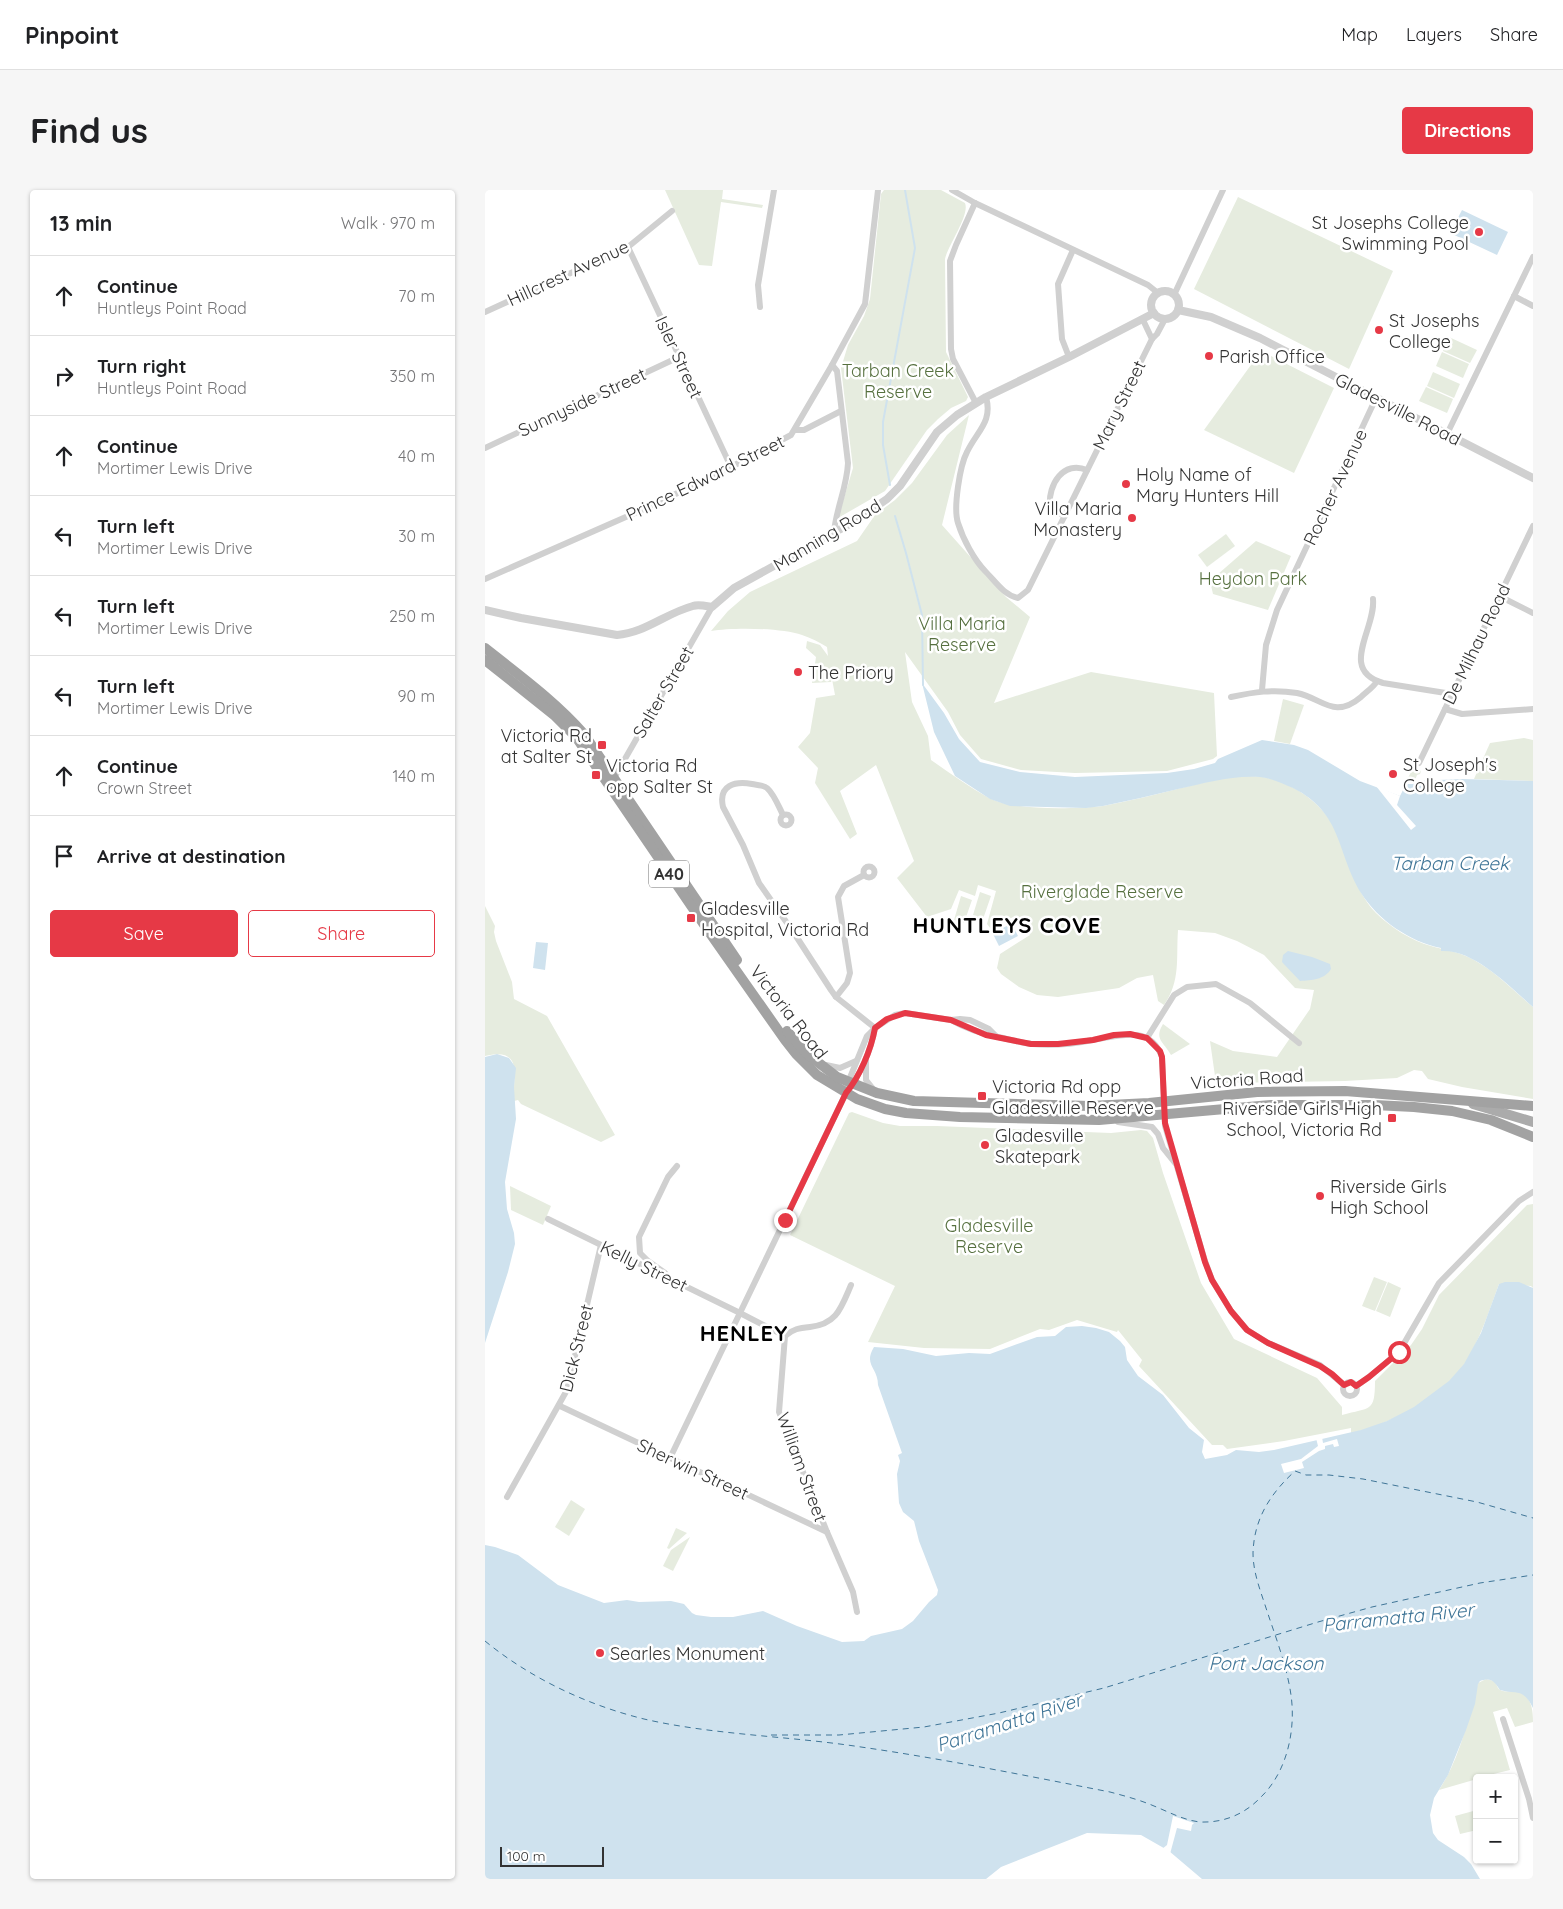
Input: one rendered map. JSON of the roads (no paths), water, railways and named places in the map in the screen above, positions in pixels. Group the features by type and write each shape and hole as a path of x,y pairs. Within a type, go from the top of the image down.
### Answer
{"highway":[{"name":"Victoria Road","path":"485,648 548,698 571,720 614,778 650,834 794,1040 815,1061 851,1083 891,1097 913,1101 939,1102 1090,1106 1250,1093 1352,1091 1533,1106"},
{"name":"Victoria Road","path":"485,660 554,715 576,737 789,1045 817,1075 846,1093 885,1109 914,1114 1007,1119 1099,1120 1271,1105 1414,1107 1452,1111 1491,1120 1533,1136"}],"main road":[{"path":"1431,1097 1466,1102 1533,1122"}],"street":[{"path":"760,306 758,285 774,190"},
{"name":"Prince Edward Street","path":"485,579 653,505 787,439 795,430 865,304 878,190"},
{"path":"953,190 975,203 1148,285 1158,293"},
{"path":"1174,294 1223,190"},
{"path":"975,203 950,261 951,349 953,358 976,402"},
{"name":"Hillcrest Avenue","path":"485,312 628,247 672,210"},
{"name":"Isler Street","path":"628,247 731,467"},
{"path":"1069,357 1062,339 1058,284 1073,250"},
{"path":"1447,434 1533,257"},
{"path":"1166,291 1174,294 1179,302 1178,310 1172,317 1165,319 1159,318 1154,314 1151,302 1158,293 1166,291"},
{"path":"1514,296 1533,306"},
{"name":"Gladesville Road","path":"1178,310 1211,317 1232,325 1533,478"},
{"name":"Manning Road","path":"712,607 735,588 834,532 887,499 900,486 937,432 976,402 1154,314"},
{"name":"Mary Street","path":"986,397 989,409 987,418 961,464 957,521 966,542 981,567 1004,591 1010,596 1018,598 1028,590 1152,339 1165,319"},
{"name":"Mary Street","path":"1143,320 1152,339"},
{"name":"Sunnyside Street","path":"485,448 679,357"},
{"path":"832,365 837,371 848,469 835,518 834,532"},
{"name":"Rocher Avenue","path":"1263,690 1266,645 1277,610 1376,398"},
{"path":"795,430 804,430 841,411"},
{"name":"Mary Street","path":"1065,516 1050,506 1051,494 1055,484 1061,474 1067,469 1087,470"},
{"name":"De Milhau Road","path":"1419,763 1533,526"},
{"path":"1499,596 1533,613"},
{"path":"1373,599 1374,609 1360,661 1363,670 1377,682 1452,694"},
{"path":"485,610 617,635 639,630 694,605 712,607"},
{"name":"Salter Street","path":"614,778 712,607"},
{"path":"1231,697 1263,690 1298,693 1327,706 1339,707 1352,704 1377,682"},
{"path":"1445,710 1463,714 1533,709"},
{"path":"783,815 766,787 738,782 729,786 723,793 723,807 743,845 759,883 836,997 875,1028"},
{"path":"836,997 847,982 850,973 838,897 844,886 864,875"},
{"path":"1147,1038 1174,995 1187,987 1216,984 1250,1002 1299,1043"},
{"path":"851,1083 857,1060 867,1036 887,1019 905,1013 951,1020 986,1035 1031,1044 1071,1043 1125,1034 1147,1038 1160,1051 1162,1057 1165,1126 1208,1271 1220,1294 1239,1321 1257,1337 1320,1366 1344,1385"},
{"path":"670,1458 846,1093 866,1056 875,1028"},
{"path":"866,1056 868,1084 879,1093 891,1097"},
{"path":"815,1061 833,1068 840,1068 857,1060"},
{"path":"1099,1120 1142,1124 1152,1127 1163,1148 1178,1166"},
{"path":"676,1282 648,1261 640,1253 638,1246 639,1237 669,1177 677,1166"},
{"path":"1356,1386 1399,1352 1443,1278 1519,1201 1533,1192"},
{"name":"Kelly Street","path":"548,1219 741,1313"},
{"name":"Dick Street","path":"507,1497 567,1390 601,1245"},
{"path":"741,1313 785,1336 797,1328 819,1326 829,1322 836,1315 851,1285"},
{"name":"William Street","path":"785,1336 779,1412 853,1592 857,1612"},
{"path":"1344,1385 1351,1382 1356,1386"},
{"path":"1344,1385 1343,1392 1349,1396 1356,1393 1356,1386"},
{"name":"Sherwin Street","path":"559,1406 827,1532"},
{"path":"1503,1719 1529,1799 1533,1818"}],"water":[{"name":"St Josephs College Swimming Pool","path":"1462,210 1508,232 1497,255 1450,233"},
{"name":"Tarban Creek","path":"922,683 944,713 959,739 980,762 1020,772 1075,777 1167,773 1194,769 1215,763 1218,759 1262,740 1294,745 1308,750 1360,781 1400,796 1406,784 1413,784 1415,781 1462,779 1533,781 1533,1007 1478,962 1453,952 1441,951 1441,948 1418,941 1396,928 1376,912 1361,893 1353,878 1330,821 1309,798 1293,788 1264,778 1239,777 1208,782 1103,806 1086,808 1010,806 990,799 955,776 934,732"},
{"path":"1012,924 1018,936 999,946 992,932"},
{"path":"536,942 548,943 545,970 533,968"},
{"path":"1288,951 1330,964 1331,969 1321,977 1300,981 1282,962 1283,955"},
{"path":"497,1054 509,1058 516,1068 514,1087 516,1119 505,1182 507,1209 515,1244 485,1343 485,1057"},
{"name":"Port Jackson","path":"1519,1282 1533,1288 1533,1708 1522,1694 1500,1690 1490,1680 1480,1681 1475,1704 1466,1730 1448,1775 1434,1798 1430,1815 1433,1833 1438,1840 1464,1857 1471,1864 1480,1879 1202,1879 1169,1851 1141,1835 1087,1833 1001,1867 986,1879 485,1879 485,1545 518,1555 558,1585 604,1603 627,1600 639,1602 671,1601 684,1604 696,1615 711,1617 733,1617 763,1611 797,1626 842,1642 864,1641 871,1636 902,1629 913,1621 937,1595 938,1590 919,1541 914,1521 903,1512 899,1503 897,1474 900,1461 898,1455 902,1453 878,1385 876,1374 870,1362 874,1347 903,1349 936,1356 969,1353 990,1354 1037,1337 1055,1336 1066,1327 1082,1326 1109,1332 1125,1347 1127,1360 1138,1376 1163,1395 1189,1428 1204,1440 1202,1452 1205,1459 1227,1455 1236,1450 1259,1452 1274,1450 1361,1430 1387,1421 1414,1407 1449,1381 1464,1364 1481,1333 1499,1284"}],"waterway":[{"name":"Tarban Creek","path":"890,485 883,445 883,422 915,248 905,190"},
{"name":"Tarban Creek","path":"895,516 922,615 923,685"}],"place":[{"name":"St Josephs College Swimming Pool","path":"1479,232"},
{"name":"St Josephs College","path":"1379,330"},
{"name":"Parish Office","path":"1209,356"},
{"name":"Holy Name of Mary Hunters Hill","path":"1126,484"},
{"name":"Villa Maria Monastery","path":"1132,518"},
{"name":"The Priory","path":"798,672"},
{"name":"Victoria Rd at Salter St","path":"602,745"},
{"name":"St Joseph's College","path":"1393,774"},
{"name":"Victoria Rd opp Salter St","path":"596,775"},
{"name":"Gladesville Hospital, Victoria Rd","path":"691,918"},
{"name":"Victoria Rd opp Gladesville Reserve","path":"982,1096"},
{"name":"Riverside Girls High School, Victoria Rd","path":"1392,1118"},
{"name":"Gladesville Skatepark","path":"985,1145"},
{"name":"Riverside Girls High School","path":"1320,1196"},
{"name":"Searles Monument","path":"600,1653"}],"district":[{"name":"HUNTLEYS COVE","path":"1007,925"},
{"name":"HENLEY","path":"744,1333"}],"park label":[{"name":"Tarban Creek Reserve","path":"898,380"},
{"name":"Heydon Park","path":"1253,578"},
{"name":"Villa Maria Reserve","path":"962,633"},
{"name":"Riverglade Reserve","path":"1102,891"},
{"name":"Gladesville Reserve","path":"989,1235"}],"water label":[{"name":"Parramatta River","path":"1398,1617"},
{"name":"Parramatta River","path":"1009,1722"}]}
